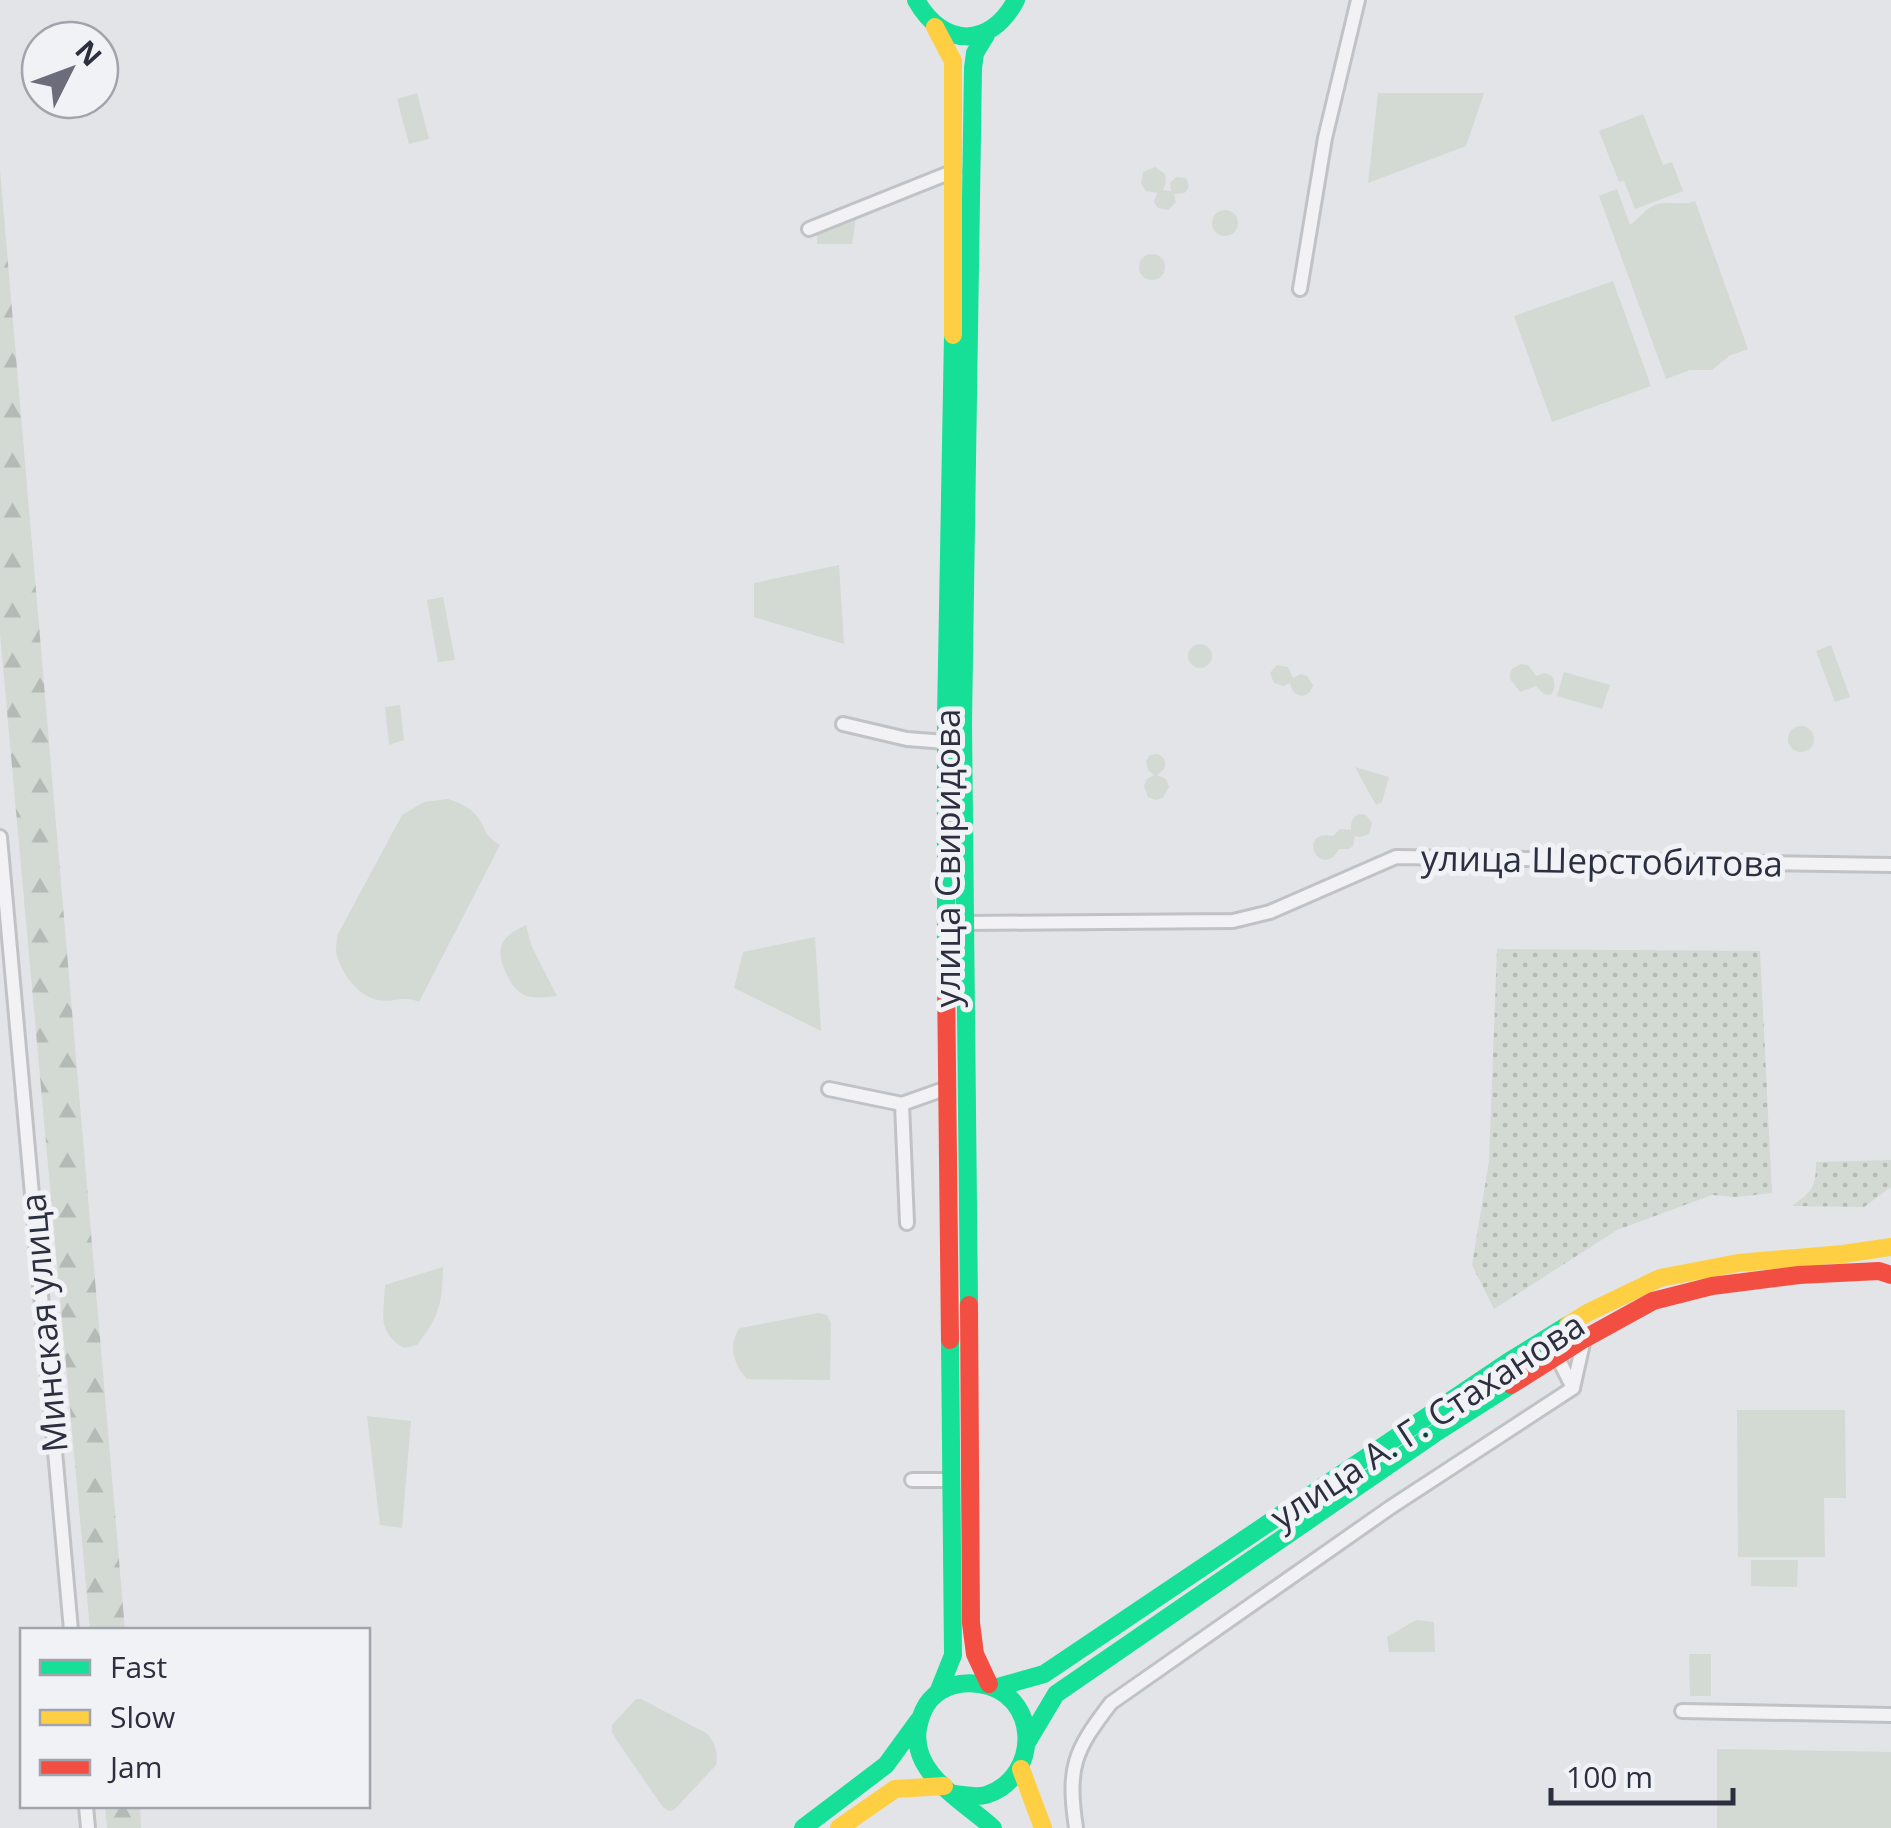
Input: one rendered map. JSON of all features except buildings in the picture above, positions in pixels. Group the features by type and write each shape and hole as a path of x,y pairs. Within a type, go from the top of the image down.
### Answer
{"street":[{"path":"904,0 919,6 935,27 957,36 986,35 998,28 1016,0"},
{"path":"1300,289 1325,138 1358,0"},
{"name":"улица Свиридова","path":"935,27 953,61 954,172 946,742 952,1655 939,1690"},
{"name":"улица Свиридова","path":"986,35 975,53 973,68 963,723 971,1624 974,1654 994,1686"},
{"path":"808,229 954,172"},
{"path":"842,724 907,739 946,742"},
{"name":"Минская улица","path":"0,837 71,1628"},
{"name":"улица Шерстобитова","path":"966,923 1233,922 1270,912 1396,857 1891,865"},
{"path":"829,1089 902,1104 947,1088"},
{"path":"902,1104 907,1222"},
{"name":"улица А. Г. Стаханова","path":"994,1686 1044,1674 1508,1362 1611,1301 1660,1278 1738,1262 1891,1247"},
{"name":"улица А. Г. Стаханова","path":"1028,1740 1056,1694 1434,1434 1584,1339 1653,1301 1712,1286 1800,1275 1879,1271 1891,1276"},
{"path":"1076,1828 1072,1770 1084,1738 1112,1703 1391,1507 1574,1388 1584,1339"},
{"path":"1557,1356 1574,1388"},
{"path":"912,1480 950,1480"},
{"path":"803,1828 886,1764 939,1690 964,1681 994,1686 1017,1704 1028,1740 1020,1768 1004,1786 982,1796 950,1790 896,1788 839,1828"},
{"path":"1682,1710 1891,1715"},
{"path":"918,1721 916,1744 923,1764 993,1828"},
{"path":"1020,1768 1043,1828"}],"green space":[{"path":"417,93 429,139 409,144 397,99"},
{"path":"1378,93 1484,93 1466,146 1368,183"},
{"path":"1643,114 1663,165 1672,162 1683,191 1635,209 1624,181 1619,182 1599,131"},
{"path":"1155,167 1165,174 1163,190 1171,191 1170,183 1176,177 1185,178 1188,184 1184,193 1174,194 1176,202 1168,210 1158,208 1154,202 1157,193 1146,191 1141,184 1143,172"},
{"path":"0,170 125,1628 90,1628 0,634"},
{"path":"1617,189 1630,225 1654,205 1695,201 1748,349 1729,356 1712,370 1690,370 1666,379 1599,196"},
{"path":"1225,210 1234,214 1238,223 1234,232 1225,236 1216,232 1212,223 1216,214"},
{"path":"856,218 852,244 817,244 817,233"},
{"path":"1152,254 1161,258 1165,267 1161,276 1152,280 1143,276 1139,267 1143,258"},
{"path":"1613,281 1651,386 1552,422 1514,316"},
{"path":"839,565 844,644 754,617 754,583"},
{"path":"443,597 455,660 438,662 427,600"},
{"path":"1195,644 1205,644 1212,656 1205,668 1195,668 1188,661 1188,651"},
{"path":"1831,645 1850,697 1835,702 1816,651"},
{"path":"1521,664 1528,665 1536,676 1552,676 1554,686 1550,695 1536,686 1520,692 1510,674"},
{"path":"1277,665 1288,667 1293,678 1307,676 1313,685 1308,694 1294,692 1290,683 1274,683 1270,673"},
{"path":"1564,672 1610,685 1602,709 1557,696"},
{"path":"400,705 404,740 389,745 385,707"},
{"path":"1801,726 1810,730 1814,739 1810,748 1801,752 1792,748 1788,739 1792,730"},
{"path":"1157,754 1165,764 1157,775 1166,779 1169,787 1163,798 1155,800 1148,797 1144,786 1154,775 1146,761"},
{"path":"1355,767 1389,777 1382,802 1376,805"},
{"path":"448,799 472,811 500,845 419,1002 371,998 351,982 341,966 336,951 338,934 402,815 424,802"},
{"path":"1366,815 1372,823 1369,834 1355,836 1353,846 1339,849 1332,858 1319,858 1313,846 1315,840 1333,836 1340,829 1351,830 1354,817"},
{"path":"526,925 531,945 557,996 524,995 504,968 502,945 510,934"},
{"path":"815,937 821,1031 734,988 743,952"},
{"path":"1497,949 1760,951 1772,1193 1712,1195 1617,1230 1494,1309 1472,1265 1489,1161"},
{"path":"1891,1160 1891,1187 1864,1207 1792,1206 1811,1188 1816,1162"},
{"path":"443,1267 435,1317 417,1345 404,1348 385,1328 385,1285"},
{"path":"818,1313 827,1315 831,1323 830,1380 747,1379 734,1354 740,1328"},
{"path":"1737,1410 1845,1410 1846,1498 1824,1498 1825,1557 1738,1557"},
{"path":"367,1416 411,1421 402,1528 380,1525"},
{"path":"1751,1560 1798,1560 1797,1587 1751,1586"},
{"path":"1416,1620 1434,1622 1435,1652 1389,1652 1387,1637"},
{"path":"1689,1654 1711,1654 1711,1696 1690,1696"},
{"path":"636,1699 706,1733 715,1748 716,1765 674,1810 662,1806 612,1733 612,1725"},
{"path":"1717,1749 1891,1752 1891,1828 1717,1828"},
{"path":"105,1808 140,1808 141,1828 107,1828"}],"traffic: fast":[{"path":"916,0 939,27 966,36 993,27 1016,0"},
{"path":"969,1305 963,723 973,68 975,53 986,35"},
{"path":"946,977 953,335"},
{"path":"998,1687 1044,1674 1568,1325"},
{"path":"939,1690 953,1655 950,1340"},
{"path":"1028,1741 1056,1694 1511,1385"},
{"path":"955,1794 986,1795 1004,1785 1017,1771 1024,1754 1023,1718 1014,1702 999,1690 972,1683 946,1688 928,1703 918,1728 922,1759 931,1773 993,1828"},
{"path":"803,1828 886,1765 918,1721"}],"traffic: slow":[{"path":"935,27 953,61 953,335"},
{"path":"1568,1325 1660,1278 1738,1263 1891,1247"},
{"path":"1021,1769 1043,1828"},
{"path":"839,1828 895,1789 944,1786"}],"traffic: jam":[{"path":"946,977 950,1340"},
{"path":"1511,1385 1653,1301 1712,1286 1799,1275 1879,1271 1891,1275"},
{"path":"969,1305 971,1623 975,1654 989,1684"}]}
